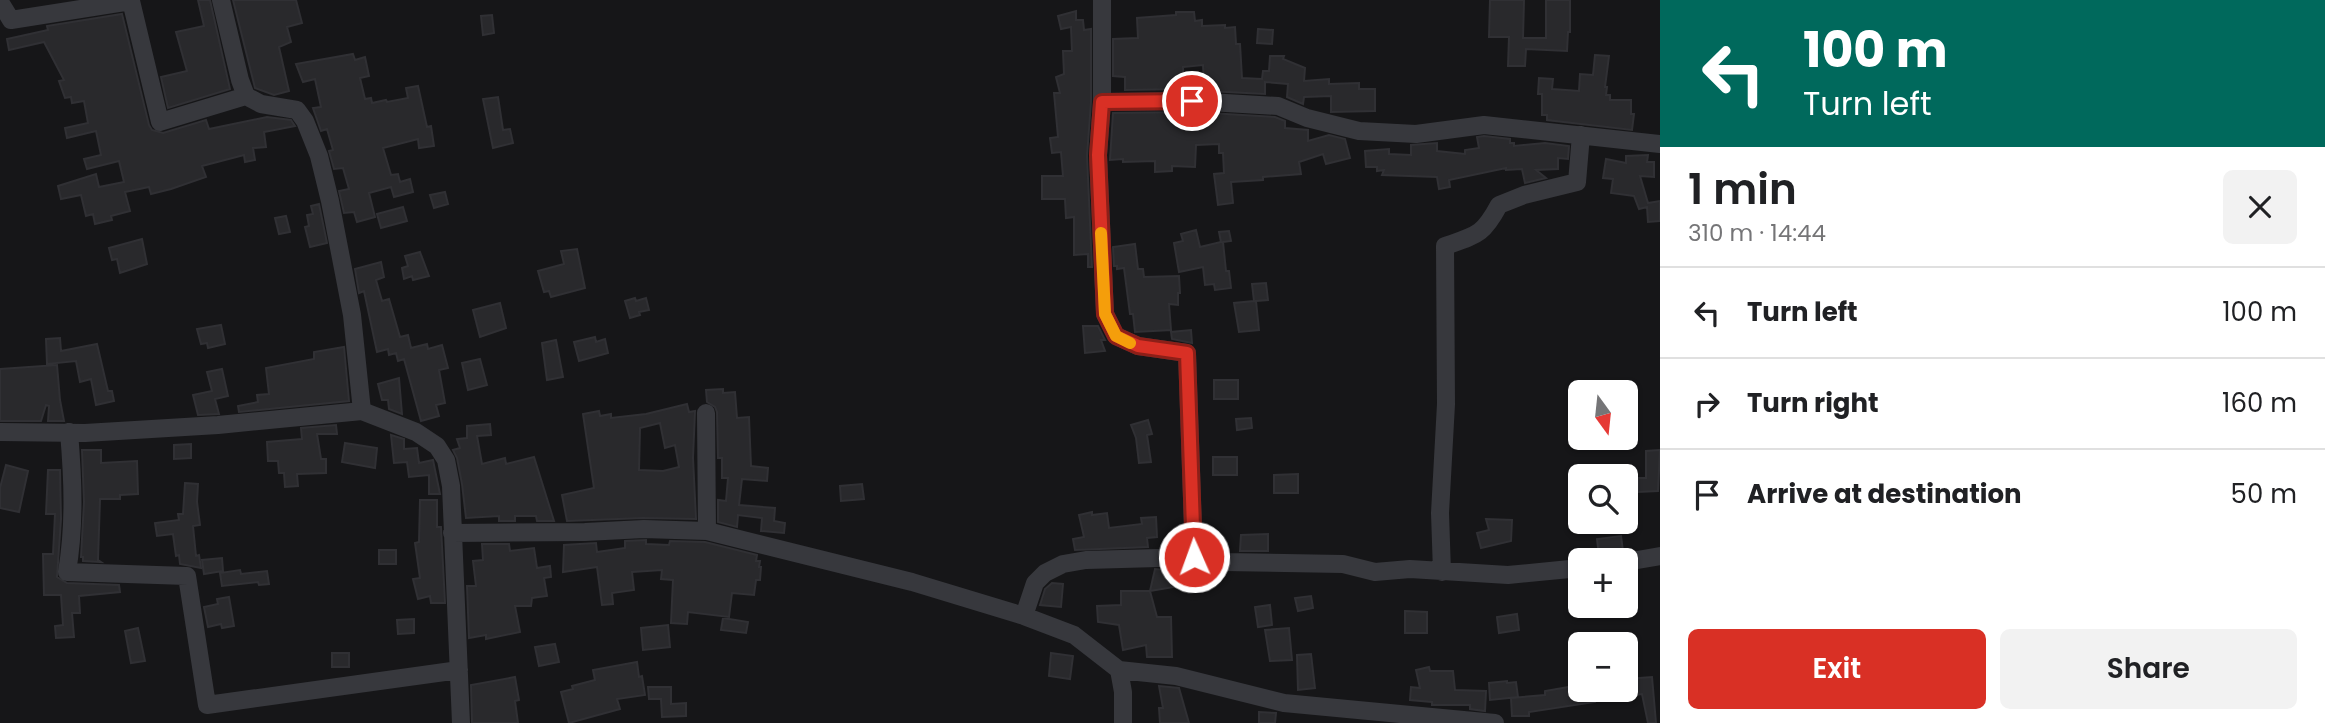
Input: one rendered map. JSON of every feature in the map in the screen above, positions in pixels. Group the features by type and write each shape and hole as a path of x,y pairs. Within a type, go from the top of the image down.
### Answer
{"street":[{"path":"221,0 246,96 261,104 296,110 305,121 320,156 352,315 362,411"},
{"path":"1102,0 1102,102 1098,155 1105,314 1116,336 1138,346 1187,353 1194,557"},
{"path":"0,2 11,20 131,1 160,121 246,96"},
{"path":"1102,102 1192,101 1278,106 1307,118 1359,131 1416,134 1484,125 1660,144"},
{"path":"1442,572 1440,513 1446,404 1445,246 1472,237 1487,228 1499,205 1524,195 1577,182 1581,135"},
{"path":"0,432 69,432 218,425 362,411 416,432 437,446 446,460 451,486 461,723"},
{"path":"706,414 707,531"},
{"path":"69,432 74,489 72,542 67,572 187,576 207,705 459,670"},
{"path":"452,533 644,529 707,531 912,582 1024,616 1074,635 1119,670 1176,676 1284,703 1437,721 1495,723"},
{"path":"1638,560 1660,556"},
{"path":"1024,616 1035,583 1045,573 1063,564 1099,559 1194,557 1224,562 1343,564 1375,572 1410,569 1508,575 1568,569"},
{"path":"1119,670 1123,692 1123,723"}],"building":[{"path":"198,0 210,0 230,89 168,108 161,77 187,71 176,32 204,26"},
{"path":"233,0 296,0 302,23 287,27 291,42 279,47 289,91 274,95 255,88"},
{"path":"1490,0 1524,0 1523,38 1546,38 1546,0 1570,0 1567,51 1526,49 1525,66 1508,66 1509,37 1489,37"},
{"path":"1076,11 1076,20 1083,20 1084,30 1091,29 1091,102 1087,156 1092,267 1088,267 1088,254 1074,255 1074,217 1066,218 1065,199 1042,199 1042,176 1063,176 1061,152 1052,153 1050,138 1058,137 1054,93 1060,93 1056,77 1064,74 1063,51 1072,51 1071,27 1061,29 1058,16"},
{"path":"1176,12 1194,12 1195,21 1202,20 1202,26 1235,27 1236,44 1240,44 1242,78 1262,79 1263,71 1269,71 1270,56 1284,56 1283,59 1305,68 1304,81 1329,79 1329,84 1359,83 1359,89 1375,89 1375,111 1331,112 1331,96 1304,97 1303,104 1287,97 1288,84 1265,82 1265,94 1208,91 1208,87 1204,88 1203,65 1183,67 1184,89 1125,90 1125,77 1113,76 1113,39 1138,38 1137,18 1176,15"},
{"path":"122,14 152,130 163,133 206,120 209,129 267,117 291,120 295,126 264,132 266,147 253,148 255,160 245,162 244,155 202,166 206,177 151,194 149,187 125,192 130,211 111,216 112,220 95,224 93,214 86,216 81,195 61,199 58,186 96,174 99,187 124,182 119,161 87,169 84,159 101,155 96,131 67,138 65,128 88,123 84,101 72,103 71,97 65,98 59,81 64,80 44,42 9,50 7,39 48,30 47,26"},
{"path":"492,15 494,33 483,35 481,16"},
{"path":"1258,29 1273,30 1272,44 1257,43"},
{"path":"353,54 355,60 365,57 369,76 360,78 365,99 371,98 372,103 408,98 406,88 418,86 427,127 431,126 434,146 419,148 418,139 383,148 391,175 398,174 400,182 410,179 413,192 394,197 391,187 369,193 375,217 357,222 354,212 344,213 339,191 349,189 343,168 334,169 329,151 333,150 327,129 321,131 313,108 321,107 315,79 303,82 296,64"},
{"path":"1595,55 1609,56 1605,87 1610,100 1631,100 1631,114 1634,114 1632,130 1547,120 1547,115 1542,115 1542,94 1538,94 1539,78 1553,79 1552,89 1579,91 1580,74 1593,75"},
{"path":"498,97 503,130 510,129 513,143 493,148 483,99"},
{"path":"1192,112 1275,117 1285,121 1285,128 1308,130 1308,141 1329,135 1345,139 1350,158 1326,164 1323,154 1299,162 1301,174 1231,182 1233,203 1218,205 1214,174 1224,173 1223,153 1219,153 1219,144 1196,145 1195,167 1172,166 1172,171 1155,172 1155,161 1110,160 1113,113"},
{"path":"1477,137 1510,139 1514,146 1545,143 1569,146 1568,159 1558,158 1558,169 1536,170 1546,178 1525,183 1522,169 1506,168 1449,180 1450,187 1439,189 1437,177 1382,175 1384,170 1377,171 1377,167 1366,167 1365,151 1389,149 1389,154 1411,155 1411,145 1437,143 1437,151 1465,154 1465,150 1479,148"},
{"path":"1648,155 1647,162 1654,162 1654,177 1640,176 1648,203 1660,201 1660,221 1648,222 1647,207 1639,209 1634,196 1611,193 1613,179 1603,178 1606,159 1626,163 1626,156"},
{"path":"445,192 448,204 434,208 430,195"},
{"path":"319,204 327,243 310,247 305,227 309,226 307,215 313,214 311,206"},
{"path":"403,207 407,221 381,228 377,214"},
{"path":"286,216 290,232 279,234 275,218"},
{"path":"1196,230 1200,247 1221,242 1219,232 1229,231 1231,241 1223,242 1231,288 1215,290 1214,284 1205,285 1203,267 1179,272 1174,243 1183,241 1181,234"},
{"path":"142,239 147,264 120,273 117,259 112,260 109,248"},
{"path":"1135,244 1138,269 1143,269 1144,277 1179,276 1178,305 1169,304 1171,330 1135,332 1124,268 1117,269 1117,266 1114,266 1113,247"},
{"path":"577,249 585,288 551,297 549,291 544,292 538,271 564,264 561,251"},
{"path":"420,252 429,276 404,279 402,268 408,266 405,256"},
{"path":"381,262 384,277 376,280 382,301 389,299 400,337 408,335 411,348 427,344 428,349 442,345 448,368 439,370 445,403 436,405 439,416 421,421 404,359 398,361 396,353 389,355 388,349 377,352 364,291 359,293 355,269"},
{"path":"1266,283 1268,300 1256,301 1259,330 1239,332 1234,303 1254,301 1252,284"},
{"path":"635,298 636,301 646,298 649,310 630,318 625,301"},
{"path":"500,303 506,328 480,337 473,310"},
{"path":"221,325 225,344 208,348 207,343 201,344 197,329"},
{"path":"1083,326 1098,326 1105,340 1101,340 1105,351 1085,353"},
{"path":"1191,330 1192,343 1172,339 1171,332"},
{"path":"595,337 596,342 605,339 608,353 579,361 574,342"},
{"path":"60,338 61,351 97,344 108,391 112,391 114,401 96,405 91,379 80,382 76,361 47,364 46,339"},
{"path":"556,340 563,377 547,380 542,343"},
{"path":"344,347 349,401 239,412 238,406 258,402 257,395 269,394 266,368 314,359 314,352"},
{"path":"480,359 487,385 468,390 462,363"},
{"path":"57,365 64,421 48,421 49,406 46,405 41,421 0,421 0,369"},
{"path":"222,369 228,396 215,399 219,414 198,415 193,395 212,391 207,372"},
{"path":"399,378 402,414 389,409 388,400 382,400 378,384"},
{"path":"1214,380 1238,380 1238,399 1214,399"},
{"path":"723,389 723,393 735,392 737,418 749,417 751,466 768,468 767,481 742,479 739,505 775,508 774,521 785,523 784,533 761,531 762,518 738,515 737,527 718,522 718,500 726,501 728,478 722,478 722,458 718,458 717,412 715,407 707,402 706,390"},
{"path":"687,404 689,412 695,411 693,458 696,519 567,521 562,495 594,488 583,414 599,411 600,416 611,414 611,418 646,414","holes":["660,423 665,448 675,445 679,467 663,471 639,470 640,428"]},
{"path":"1251,418 1252,428 1237,430 1236,419"},
{"path":"1148,420 1152,434 1147,435 1151,462 1139,463 1136,438 1131,425"},
{"path":"490,424 491,435 477,436 482,464 505,458 506,464 534,457 554,521 537,521 536,516 515,516 515,521 499,521 499,516 466,518 462,484 453,450 460,448 457,439 467,438 467,426"},
{"path":"336,425 337,434 317,434 321,459 326,459 326,473 297,474 298,486 285,487 284,473 279,473 278,461 268,461 267,442 302,439 301,428"},
{"path":"391,435 404,439 404,449 417,448 419,463 433,460 440,494 429,494 429,475 409,477 407,462 394,463"},
{"path":"345,443 377,448 375,468 342,462"},
{"path":"191,444 191,458 174,459 174,445"},
{"path":"82,450 101,450 101,463 137,461 138,494 120,495 120,499 100,499 98,560 101,562 83,561 81,557 84,502"},
{"path":"1660,450 1658,491 1638,492 1638,478 1646,478 1646,451"},
{"path":"1213,457 1237,457 1237,475 1213,475"},
{"path":"6,465 28,471 19,512 0,508 0,488"},
{"path":"48,470 60,470 61,519 57,577 67,583 119,585 120,592 79,596 80,613 72,613 74,637 56,638 55,626 63,625 61,595 44,595 43,554 53,554 55,514 46,514"},
{"path":"1298,474 1298,493 1274,493 1274,475"},
{"path":"185,483 198,484 200,525 193,526 196,556 199,555 201,568 180,564 173,534 157,536 155,523 179,520 178,514 183,514"},
{"path":"862,484 864,499 841,501 840,486"},
{"path":"420,500 437,500 445,603 431,603 430,596 418,599 413,579 420,578 415,543 419,542"},
{"path":"1092,512 1092,515 1107,513 1109,528 1142,524 1141,518 1156,517 1157,537 1147,538 1148,547 1075,550 1073,539 1084,537 1079,515"},
{"path":"1486,519 1512,520 1511,541 1481,548 1477,533 1489,530"},
{"path":"1268,534 1268,551 1240,551 1241,535"},
{"path":"1621,536 1623,548 1598,548 1597,539"},
{"path":"646,540 646,544 669,545 670,541 705,542 757,555 756,561 760,561 761,567 760,580 756,580 754,595 732,593 729,617 688,612 687,624 671,623 673,580 661,579 662,570 632,572 634,590 612,593 613,604 602,605 597,567 563,572 564,545 596,543 597,552 625,548 625,541"},
{"path":"482,544 509,544 510,551 534,548 537,568 550,566 551,577 544,578 547,596 532,598 531,606 515,606 520,632 486,639 486,635 469,638 467,586 476,586 473,561 483,560"},
{"path":"379,550 396,550 396,564 379,564"},
{"path":"222,558 223,571 204,574 202,560"},
{"path":"1155,569 1172,571 1174,587 1150,591"},
{"path":"240,570 241,574 267,571 269,584 259,585 258,582 222,586 220,573"},
{"path":"1052,583 1063,584 1061,607 1040,605 1045,589"},
{"path":"1121,591 1150,591 1157,617 1171,617 1172,657 1147,657 1146,645 1123,650 1119,625 1098,622 1097,606 1121,605"},
{"path":"1311,596 1313,608 1298,611 1295,598"},
{"path":"229,597 234,626 222,628 221,624 208,627 204,607 218,604 217,599"},
{"path":"1270,605 1272,625 1258,627 1255,607"},
{"path":"1405,611 1427,612 1427,633 1405,633"},
{"path":"1517,614 1519,630 1499,633 1497,617"},
{"path":"723,618 748,622 746,633 721,630"},
{"path":"414,619 414,633 398,634 397,620"},
{"path":"668,625 670,647 643,650 641,628"},
{"path":"138,628 145,661 131,663 125,631"},
{"path":"1289,628 1292,660 1270,661 1265,630"},
{"path":"555,644 559,662 539,666 535,647"},
{"path":"332,653 349,653 349,667 332,667"},
{"path":"1051,653 1073,656 1070,679 1049,676"},
{"path":"1311,654 1315,688 1298,690 1297,655"},
{"path":"637,662 645,695 617,699 620,709 569,723 561,692 595,680 593,670"},
{"path":"1429,667 1430,671 1453,671 1455,690 1486,691 1485,711 1470,709 1470,705 1432,705 1432,702 1410,700 1411,687 1420,688 1416,670"},
{"path":"515,677 519,700 515,701 518,723 472,723 471,685"},
{"path":"1652,677 1656,723 1648,723 1642,694 1638,694 1638,678"},
{"path":"1516,682 1518,697 1490,700 1489,683"},
{"path":"1159,686 1179,688 1189,723 1160,723 1159,708 1163,708"},
{"path":"648,687 671,687 671,704 686,703 686,716 662,717 661,699 649,699"},
{"path":"1568,687 1568,702 1595,702 1529,712 1529,716 1512,716 1511,698 1545,695 1545,691"},
{"path":"1259,712 1276,713 1275,723 1259,723"}],"slow traffic":[{"path":"1101,233 1105,314 1116,336 1130,343"}],"route":[{"path":"1192,101 1102,102 1098,155 1105,314 1116,336 1138,346 1187,353 1194,557"}]}
